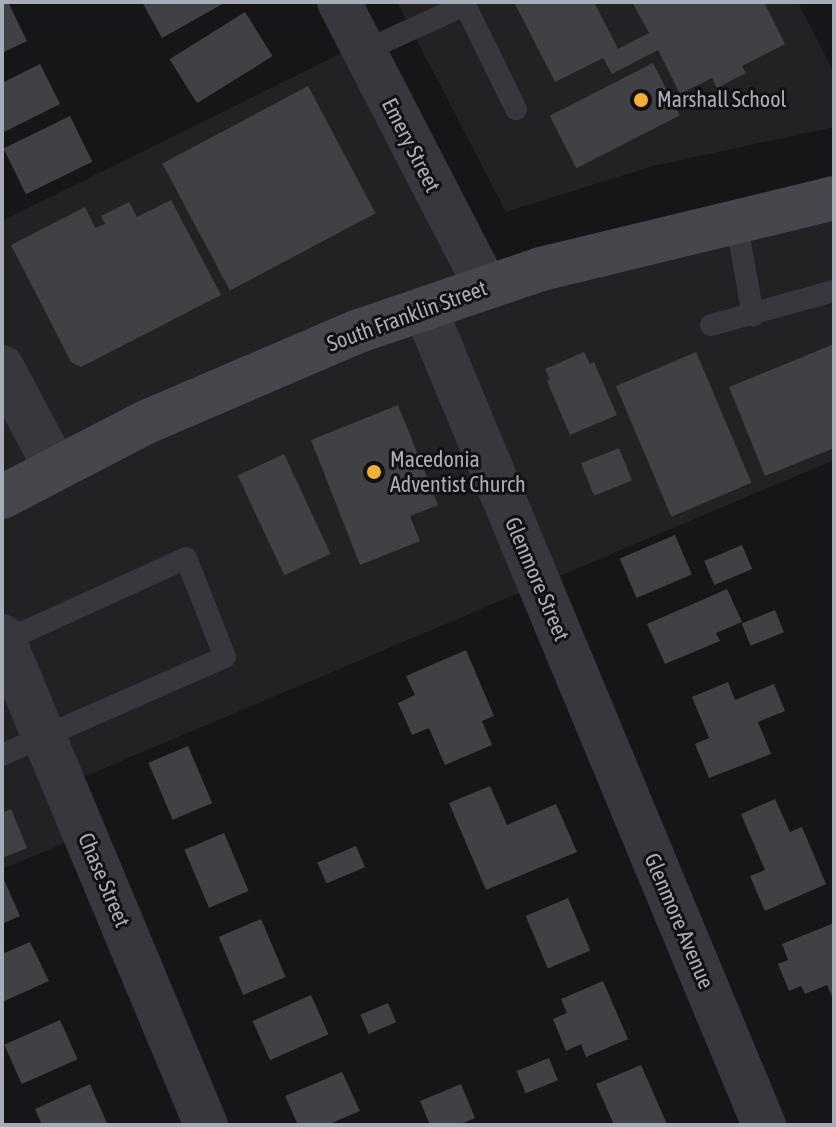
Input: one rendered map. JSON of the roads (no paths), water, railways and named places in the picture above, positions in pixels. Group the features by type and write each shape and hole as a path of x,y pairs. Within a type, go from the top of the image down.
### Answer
{"main road":[{"name":"South Franklin Street","path":"2,497 144,423 359,331 541,269 834,198"}],"street":[{"name":"Emery Street","path":"339,2 486,287"},
{"name":"Glenmore Street","path":"425,309 594,716"},
{"path":"2,367 56,469"},
{"name":"Chase Street","path":"3,640 206,1125"},
{"name":"Glenmore Avenue","path":"594,716 764,1125"}],"lane":[{"path":"364,51 465,5 516,109"},
{"path":"736,220 753,315"},
{"path":"711,325 834,291"},
{"path":"2,755 225,657 186,558 3,640"}],"place":[{"name":"Marshall School","path":"641,100"},
{"name":"Macedonia Adventist Church","path":"374,472"}]}
